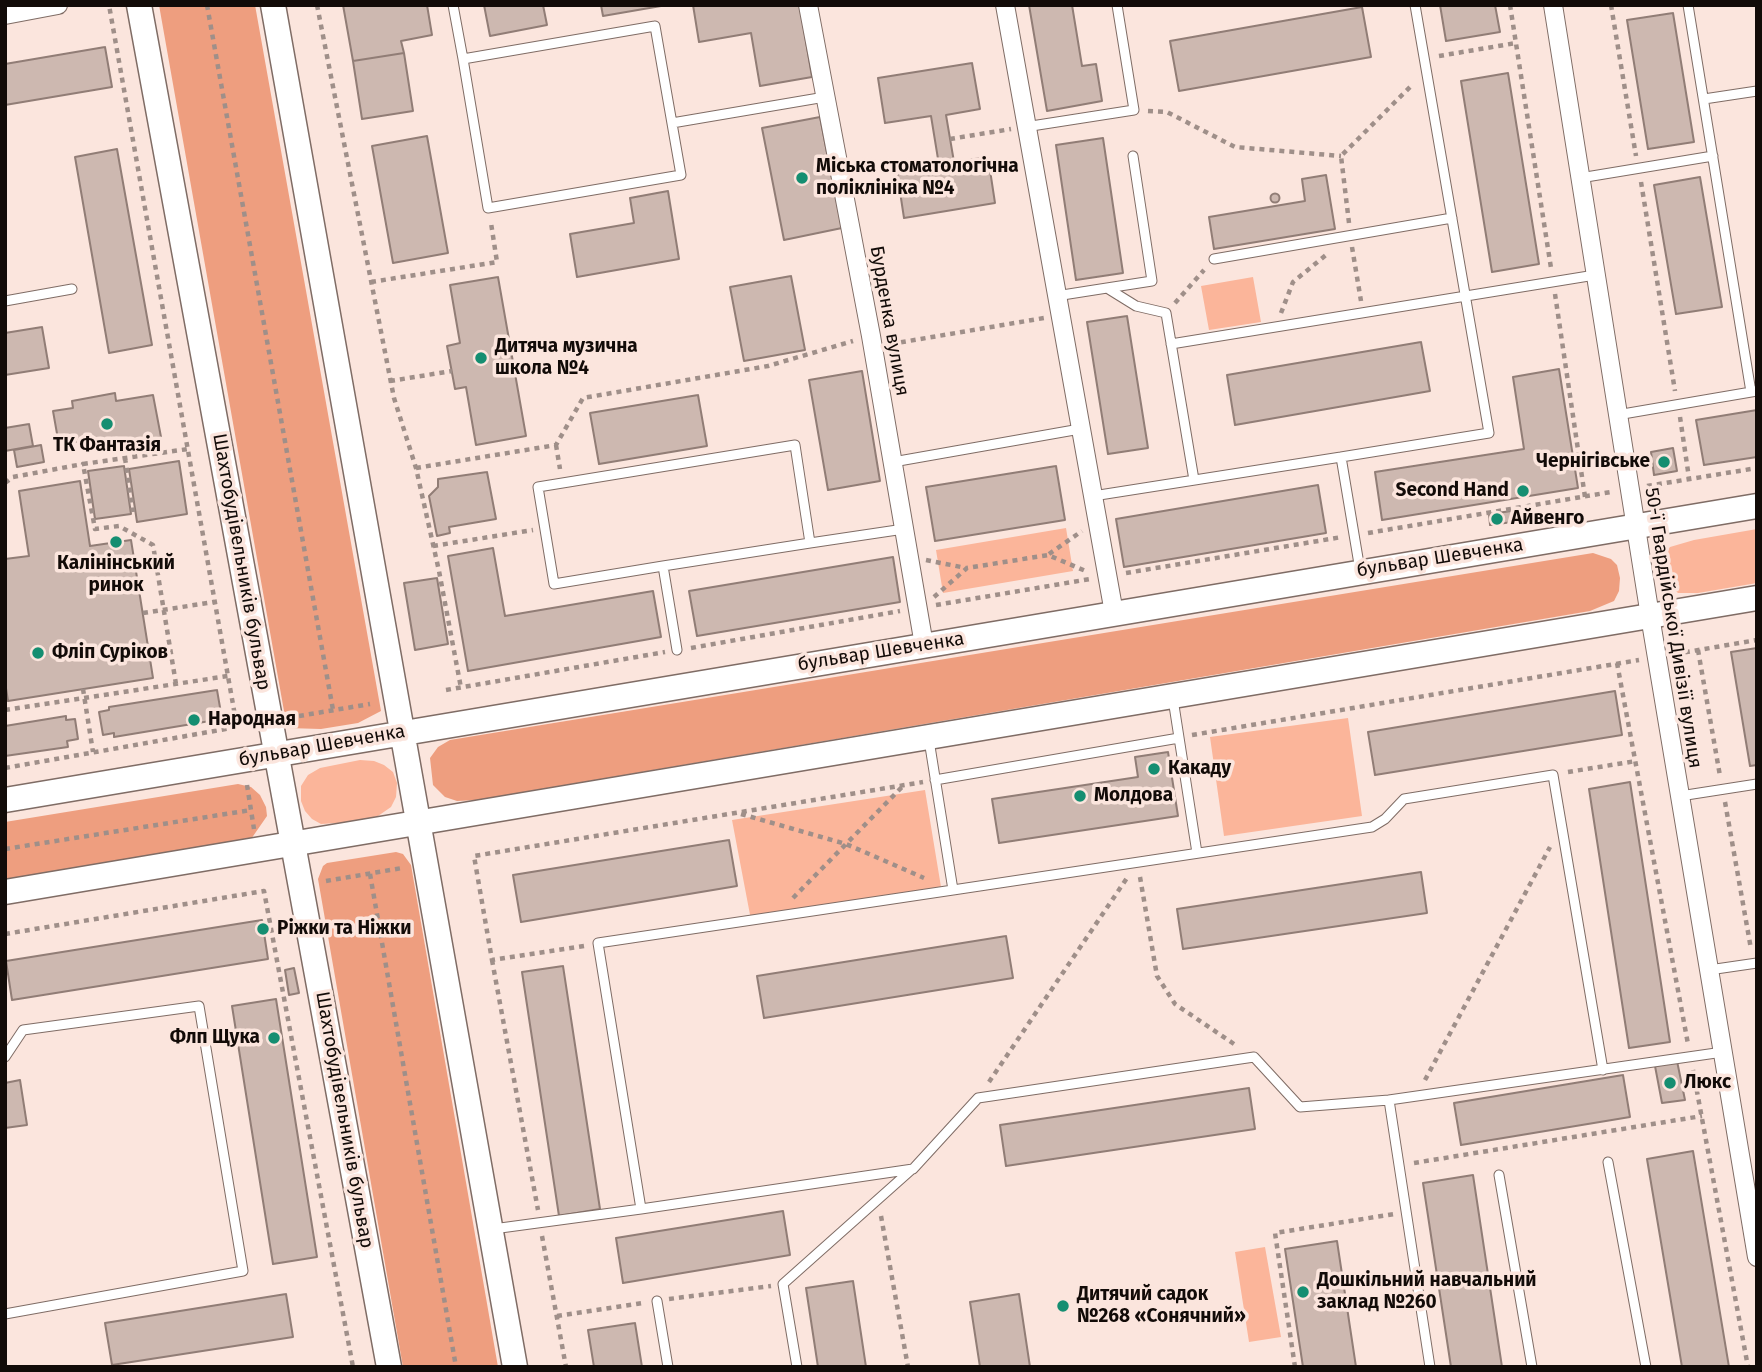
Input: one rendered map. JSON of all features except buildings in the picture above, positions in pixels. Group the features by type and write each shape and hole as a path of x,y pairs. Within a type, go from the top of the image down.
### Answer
{"main road":[{"name":"Шахтобудівельників бульвар","path":"139,5 389,1367"},
{"path":"273,5 515,1367"},
{"name":"бульвар Шевченка","path":"5,800 1757,506"},
{"path":"5,892 1757,598"}],"street":[{"path":"15,11 58,5"},
{"name":"Бурденка вулиця","path":"808,5 872,341 909,556 921,607 924,645"},
{"path":"1005,5 1114,613"},
{"name":"50-ї Гвардійської Дивізії вулиця","path":"1553,5 1617,415 1709,970 1750,1180 1757,1257"}],"lane":[{"path":"453,5 488,208 681,175 655,26 463,59"},
{"path":"1025,127 1134,110 1117,5"},
{"path":"1093,496 1489,433 1415,5"},
{"path":"1617,415 1754,391 1688,5"},
{"path":"1704,99 1757,90"},
{"path":"672,123 825,97"},
{"path":"1056,296 1152,281 1133,156"},
{"path":"1580,177 1713,156"},
{"path":"1214,259 1452,218"},
{"path":"1171,344 1595,275"},
{"path":"1107,288 1136,306 1166,313 1194,480"},
{"path":"5,301 72,289"},
{"path":"893,462 1080,429"},
{"path":"810,543 795,445 538,487 554,584 904,529"},
{"path":"1341,457 1360,572"},
{"path":"663,566 677,650"},
{"path":"1173,696 1197,853"},
{"path":"929,737 953,890"},
{"path":"935,780 1179,738"},
{"path":"641,1209 598,943 1372,827 1385,819 1404,799 1553,775 1603,1070"},
{"path":"1680,796 1757,784"},
{"path":"1709,970 1755,963"},
{"path":"5,1058 23,1030 199,1006 243,1271 5,1314"},
{"path":"797,1367 783,1284 912,1169 978,1098 1254,1057 1300,1107 1389,1100 1723,1052"},
{"path":"1389,1100 1430,1367"},
{"path":"1608,1162 1646,1367"},
{"path":"491,1229 912,1169"},
{"path":"1499,1175 1532,1367"},
{"path":"657,1300 668,1367"}],"path":[{"path":"5,768 237,727 109,5"},
{"path":"207,5 333,710"},
{"path":"317,5 390,381 416,468 461,688"},
{"path":"1108,576 1585,497 1510,5"},
{"path":"1611,5 1689,478"},
{"path":"1424,58 1516,43"},
{"path":"1341,156 1426,70"},
{"path":"1134,110 1167,112 1236,147 1341,156"},
{"path":"950,139 1025,127"},
{"path":"1341,156 1350,236 1363,312"},
{"path":"371,282 497,262 488,208"},
{"path":"1276,327 1293,282 1350,236"},
{"path":"1166,313 1214,259"},
{"path":"563,483 556,445 583,398 768,366 872,341 1059,315"},
{"path":"390,381 452,372"},
{"path":"416,468 556,445"},
{"path":"5,483 13,477 188,449"},
{"path":"125,458 133,512"},
{"path":"83,464 95,529 119,526 153,545 176,684"},
{"path":"1668,482 1757,468"},
{"path":"909,556 967,568 1048,555 1097,519"},
{"path":"433,546 545,527"},
{"path":"446,691 1100,578 1048,555"},
{"path":"921,607 967,568"},
{"path":"143,613 215,602"},
{"path":"1755,963 1698,650 1757,640"},
{"path":"1179,738 1617,663 1748,1367"},
{"path":"5,710 228,676"},
{"path":"83,689 93,752"},
{"path":"299,716 370,704"},
{"path":"1553,775 1636,761"},
{"path":"566,1367 474,856 935,780"},
{"path":"247,785 254,830"},
{"path":"776,917 903,785"},
{"path":"5,849 251,810"},
{"path":"737,813 846,844 953,890"},
{"path":"1416,1096 1562,826"},
{"path":"1137,862 1157,976 1175,1004 1254,1057"},
{"path":"978,1098 1137,862"},
{"path":"326,881 402,868"},
{"path":"370,874 456,1367"},
{"path":"5,934 264,891 353,1367"},
{"path":"492,960 598,943"},
{"path":"1399,1166 1702,1116"},
{"path":"878,1200 908,1367"},
{"path":"1295,1367 1275,1233 1406,1212"}],"shaded area":[{"path":"159,5 255,5 381,711 358,723 321,729 287,728"},
{"path":"1253,277 1261,322 1209,330 1201,286"},
{"path":"1066,528 1073,571 943,593 936,550"},
{"path":"1757,529 1757,583 1698,593 1678,593 1666,581 1663,556 1670,547"},
{"path":"1593,553 1611,559 1617,565 1620,578 1619,591 1614,601 1590,611 477,800 457,801 445,797 433,785 430,758 438,747 450,740"},
{"path":"1348,718 1362,816 1224,836 1210,737"},
{"path":"360,760 374,761 393,772 397,783 396,797 391,807 378,816 352,822 321,824 312,819 301,801 301,786 308,775 320,768"},
{"path":"238,784 251,787 260,795 266,807 267,816 249,842 5,885 5,822"},
{"path":"925,790 941,887 751,920 732,820"},
{"path":"396,852 403,854 411,865 498,1367 403,1367 318,879 327,863"},
{"path":"1265,1247 1281,1337 1249,1342 1235,1252"}],"place":[{"name":"Міська стоматологічна поліклініка №4","path":"802,178"},
{"name":"Дитяча музична школа №4","path":"481,358"},
{"name":"ТК Фантазія","path":"107,424"},
{"name":"Чернігівське","path":"1664,462"},
{"name":"Second Hand","path":"1523,491"},
{"name":"Айвенго","path":"1497,519"},
{"name":"Калінінський ринок","path":"116,542"},
{"name":"Фліп Суріков","path":"38,653"},
{"name":"Народная","path":"194,720"},
{"name":"Какаду","path":"1154,769"},
{"name":"Молдова","path":"1080,796"},
{"name":"Ріжки та Ніжки","path":"263,929"},
{"name":"Флп Щука","path":"274,1038"},
{"name":"Люкс","path":"1670,1083"},
{"name":"Дошкільний навчальний заклад №260","path":"1303,1292"},
{"name":"Дитячий садок №268 «Сонячний»","path":"1063,1306"}]}
